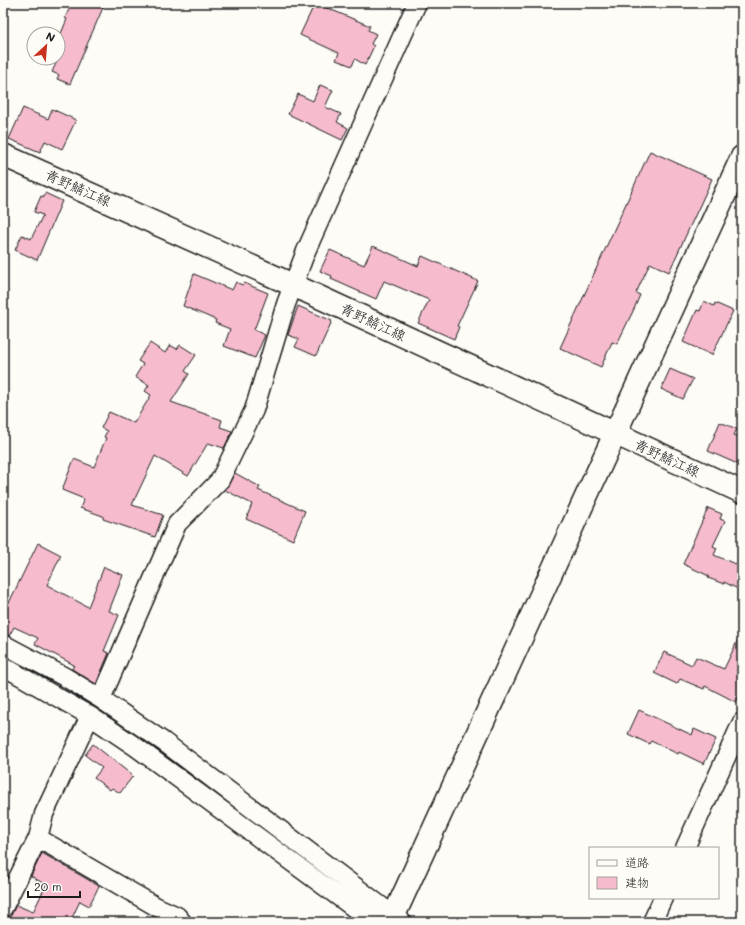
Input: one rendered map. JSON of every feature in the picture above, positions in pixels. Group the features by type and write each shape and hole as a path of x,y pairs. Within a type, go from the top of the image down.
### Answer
{"street":[{"path":"101,699 177,524 220,480 254,410 293,285 417,3"},
{"name":"青野鯖江線","path":"3,154 293,285 742,492"},
{"path":"3,644 65,677 101,699 164,742 396,920 615,434 742,157"},
{"path":"3,666 90,716 136,747 373,922"},
{"path":"3,908 38,838 44,814 90,716"},
{"path":"685,847 742,722"},
{"path":"38,838 157,907 177,916 182,922"},
{"path":"652,922 662,899"}],"building":[{"path":"72,3 105,3 70,84 57,79 59,75 52,72 55,66 66,66 66,26 64,26 67,19 65,18"},
{"path":"315,3 370,26 368,30 376,34 371,44 374,46 365,65 355,59 352,66 336,60 339,53 300,35"},
{"path":"320,85 333,90 325,107 341,114 337,122 348,128 342,140 288,114 298,94 313,101"},
{"path":"23,108 48,119 52,109 76,120 62,149 45,141 40,152 9,139"},
{"path":"650,151 712,179 669,272 650,263 636,293 640,295 634,309 617,344 612,342 601,367 560,348"},
{"path":"45,193 62,201 37,260 15,250 22,235 31,239 43,215 34,212 41,196 43,197"},
{"path":"373,246 418,266 422,256 478,281 457,326 459,327 454,339 418,323 429,300 384,281 376,299 331,279 332,276 320,271 330,250 364,265"},
{"path":"194,274 232,290 236,282 242,285 244,283 268,293 254,330 265,335 255,358 224,346 230,329 215,323 216,320 183,306"},
{"path":"704,301 714,306 715,303 733,311 712,355 683,342 697,310 700,311"},
{"path":"298,306 332,321 316,356 295,347 299,339 288,335"},
{"path":"150,343 165,353 170,345 177,349 180,345 196,355 185,371 189,374 171,402 222,420 220,427 232,431 224,448 208,443 188,476 155,456 132,505 163,515 155,537 103,519 103,516 80,508 84,499 62,490 74,459 94,467 106,438 104,437 107,431 101,428 109,412 134,423 151,395 145,391 149,385 135,377 143,364 138,361"},
{"path":"670,369 693,379 683,399 661,389"},
{"path":"720,422 737,429 734,435 742,438 742,466 708,451"},
{"path":"235,473 260,487 258,490 305,511 293,540 246,519 252,504 225,490"},
{"path":"708,508 722,514 720,519 725,521 713,546 717,548 714,555 742,567 742,591 724,582 724,584 708,578 709,576 683,564"},
{"path":"38,543 61,555 47,585 88,607 104,567 123,575 109,611 119,615 104,651 109,653 96,684 72,669 74,665 35,644 38,638 14,627 9,636 3,634 3,615"},
{"path":"742,631 742,689 736,702 705,686 704,689 680,679 677,684 654,673 664,652 692,665 696,657 724,669"},
{"path":"639,710 692,735 694,729 716,739 704,764 679,752 678,754 651,741 649,744 628,734"},
{"path":"93,744 133,776 120,793 112,788 110,790 94,778 102,768 85,755"},
{"path":"42,853 99,886 89,906 80,901 70,922 8,922 16,905 33,912 46,885 31,876"}]}
